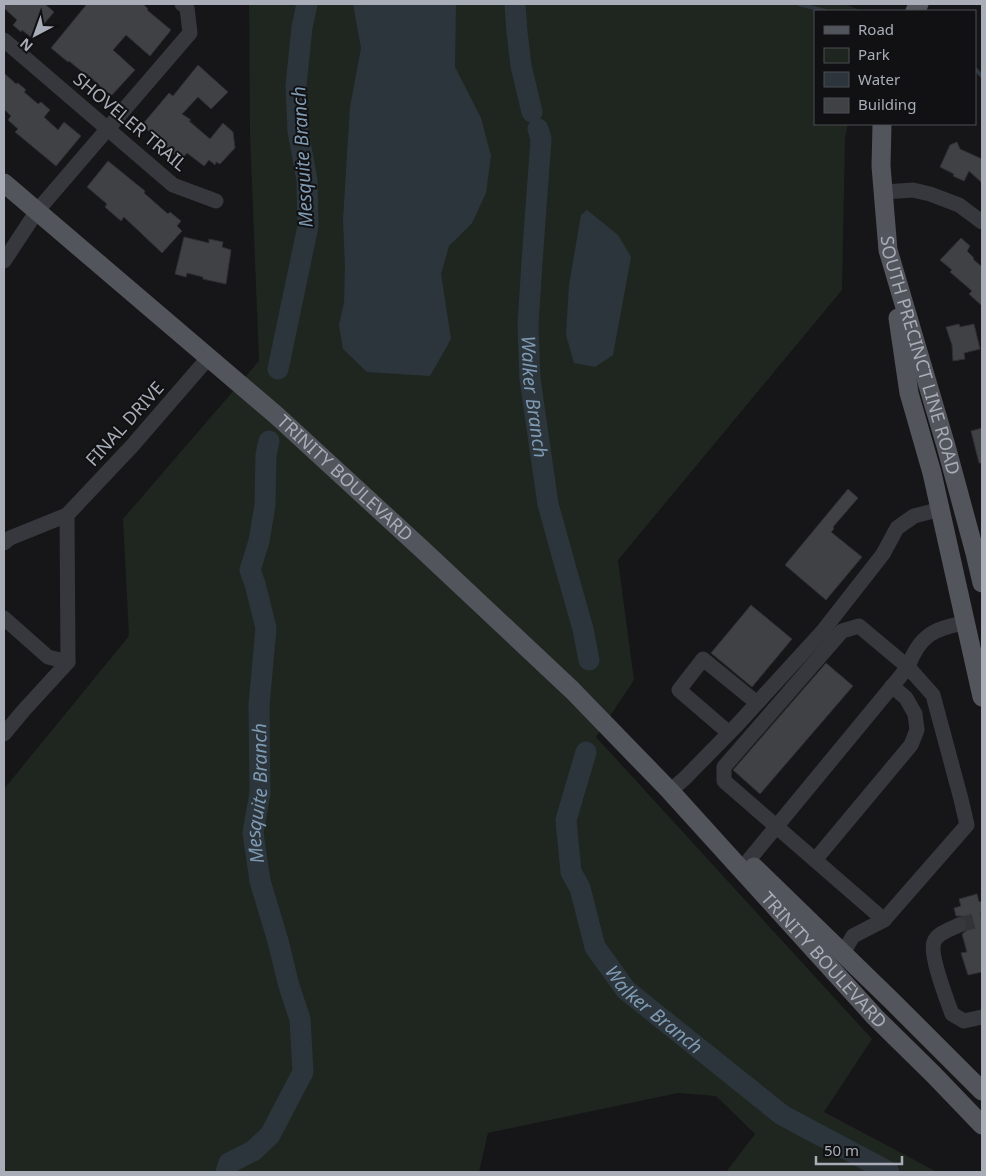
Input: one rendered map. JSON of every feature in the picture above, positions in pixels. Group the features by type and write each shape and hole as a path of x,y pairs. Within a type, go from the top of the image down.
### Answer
{"main road":[{"name":"SOUTH PRECINCT LINE ROAD","path":"882,125 881,166 888,250 979,553 982,583"},
{"name":"TRINITY BOULEVARD","path":"4,183 276,415 572,690 670,791 875,1017 982,1126"},
{"path":"888,250 909,393 941,509 982,697"},
{"name":"TRINITY BOULEVARD","path":"670,791 748,861 844,953 982,1091"}],"street":[{"path":"4,261 37,211 190,34 187,8 182,4"},
{"name":"SHOVELER TRAIL","path":"4,40 173,185 216,202"},
{"path":"884,192 913,190 930,194 959,205 982,222"},
{"name":"FINAL DRIVE","path":"67,515 132,446 209,357"},
{"path":"670,791 729,733 822,632 883,554 897,528 914,516 941,509"},
{"path":"4,543 10,538 67,515 68,662 4,734"},
{"path":"952,560 979,553"},
{"path":"4,618 48,657 68,662"},
{"path":"748,861 908,667 912,655 928,634 948,626 965,623"},
{"path":"844,953 852,936 884,920 967,825 932,695 908,667 859,626 842,631 724,767 724,781 884,920"},
{"path":"729,733 679,690 703,658 757,703"},
{"path":"816,860 911,745 917,730 915,714 906,698 892,686"},
{"path":"959,925 938,936 933,943 934,957 952,1014 964,1021 982,1017"}],"green space":[{"path":"249,4 845,4 860,10 814,10 814,125 848,125 845,138 842,290 618,560 634,680 596,737 872,1039 824,1112 937,1172 726,1172 755,1134 716,1096 678,1093 488,1133 479,1172 4,1172 4,789 129,636 123,519 259,361 250,133"}],"water":[{"path":"353,4 456,4 455,67 481,118 491,156 486,193 472,223 449,246 441,274 451,339 430,376 367,372 343,349 339,325 344,303 343,220 350,107 361,48"},
{"path":"587,210 618,235 631,257 613,355 595,367 574,363 566,335 569,285 581,215"}],"building":[{"path":"4,4 45,4 54,12 32,38 13,25 17,20 4,8"},
{"path":"87,4 143,4 147,10 171,30 150,56 126,35 113,50 135,70 111,96 86,73 68,62 51,48"},
{"path":"198,65 228,92 211,109 198,97 182,114 191,120 189,121 210,139 223,123 233,132 235,148 220,164 216,162 215,165 209,160 204,166 187,153 181,160 142,125 169,93 173,96"},
{"path":"4,73 26,90 24,92 38,104 41,102 50,110 44,117 58,130 64,122 81,136 56,166 15,132 18,129 8,120 11,116 4,109"},
{"path":"957,142 960,149 982,159 982,183 969,171 964,181 940,167 950,145"},
{"path":"108,161 145,191 144,193 168,214 170,212 181,221 177,226 182,231 162,253 124,217 121,221 105,207 107,204 87,187"},
{"path":"184,237 209,243 209,239 223,242 222,247 231,250 226,284 187,273 186,277 175,274"},
{"path":"961,238 970,246 967,251 982,267 982,306 969,294 972,291 950,272 952,270 940,260"},
{"path":"959,324 960,327 974,324 980,349 964,353 965,359 953,361 952,345 946,327"},
{"path":"982,428 982,463 979,463 971,431"},
{"path":"848,489 858,498 833,527 834,529 831,532 862,557 826,600 785,565"},
{"path":"751,605 792,639 752,687 711,653"},
{"path":"826,663 853,686 760,794 733,770"},
{"path":"977,894 979,902 982,901 982,972 968,975 961,953 967,952 962,934 967,930 968,922 964,917 956,916 954,908 961,906 959,899"}],"waterway":[{"name":"Mesquite Branch","path":"278,369 308,226 307,180 298,131 296,86 302,27 307,4"},
{"name":"Walker Branch","path":"515,4 521,66 532,112"},
{"path":"799,4 821,10"},
{"path":"976,70 982,76"},
{"name":"Walker Branch","path":"538,129 541,139 528,325 530,379 548,504 583,629 589,660"},
{"name":"Mesquite Branch","path":"226,1172 229,1163 253,1151 270,1135 303,1072 300,1019 260,881 253,833 260,793 259,705 266,628 250,570 259,541 265,505 266,455 269,441"},
{"name":"Walker Branch","path":"586,752 566,820 571,872 580,888 595,947 626,990 782,1115 889,1172"}],"tunnel":[{"path":"959,925 982,919"}]}
